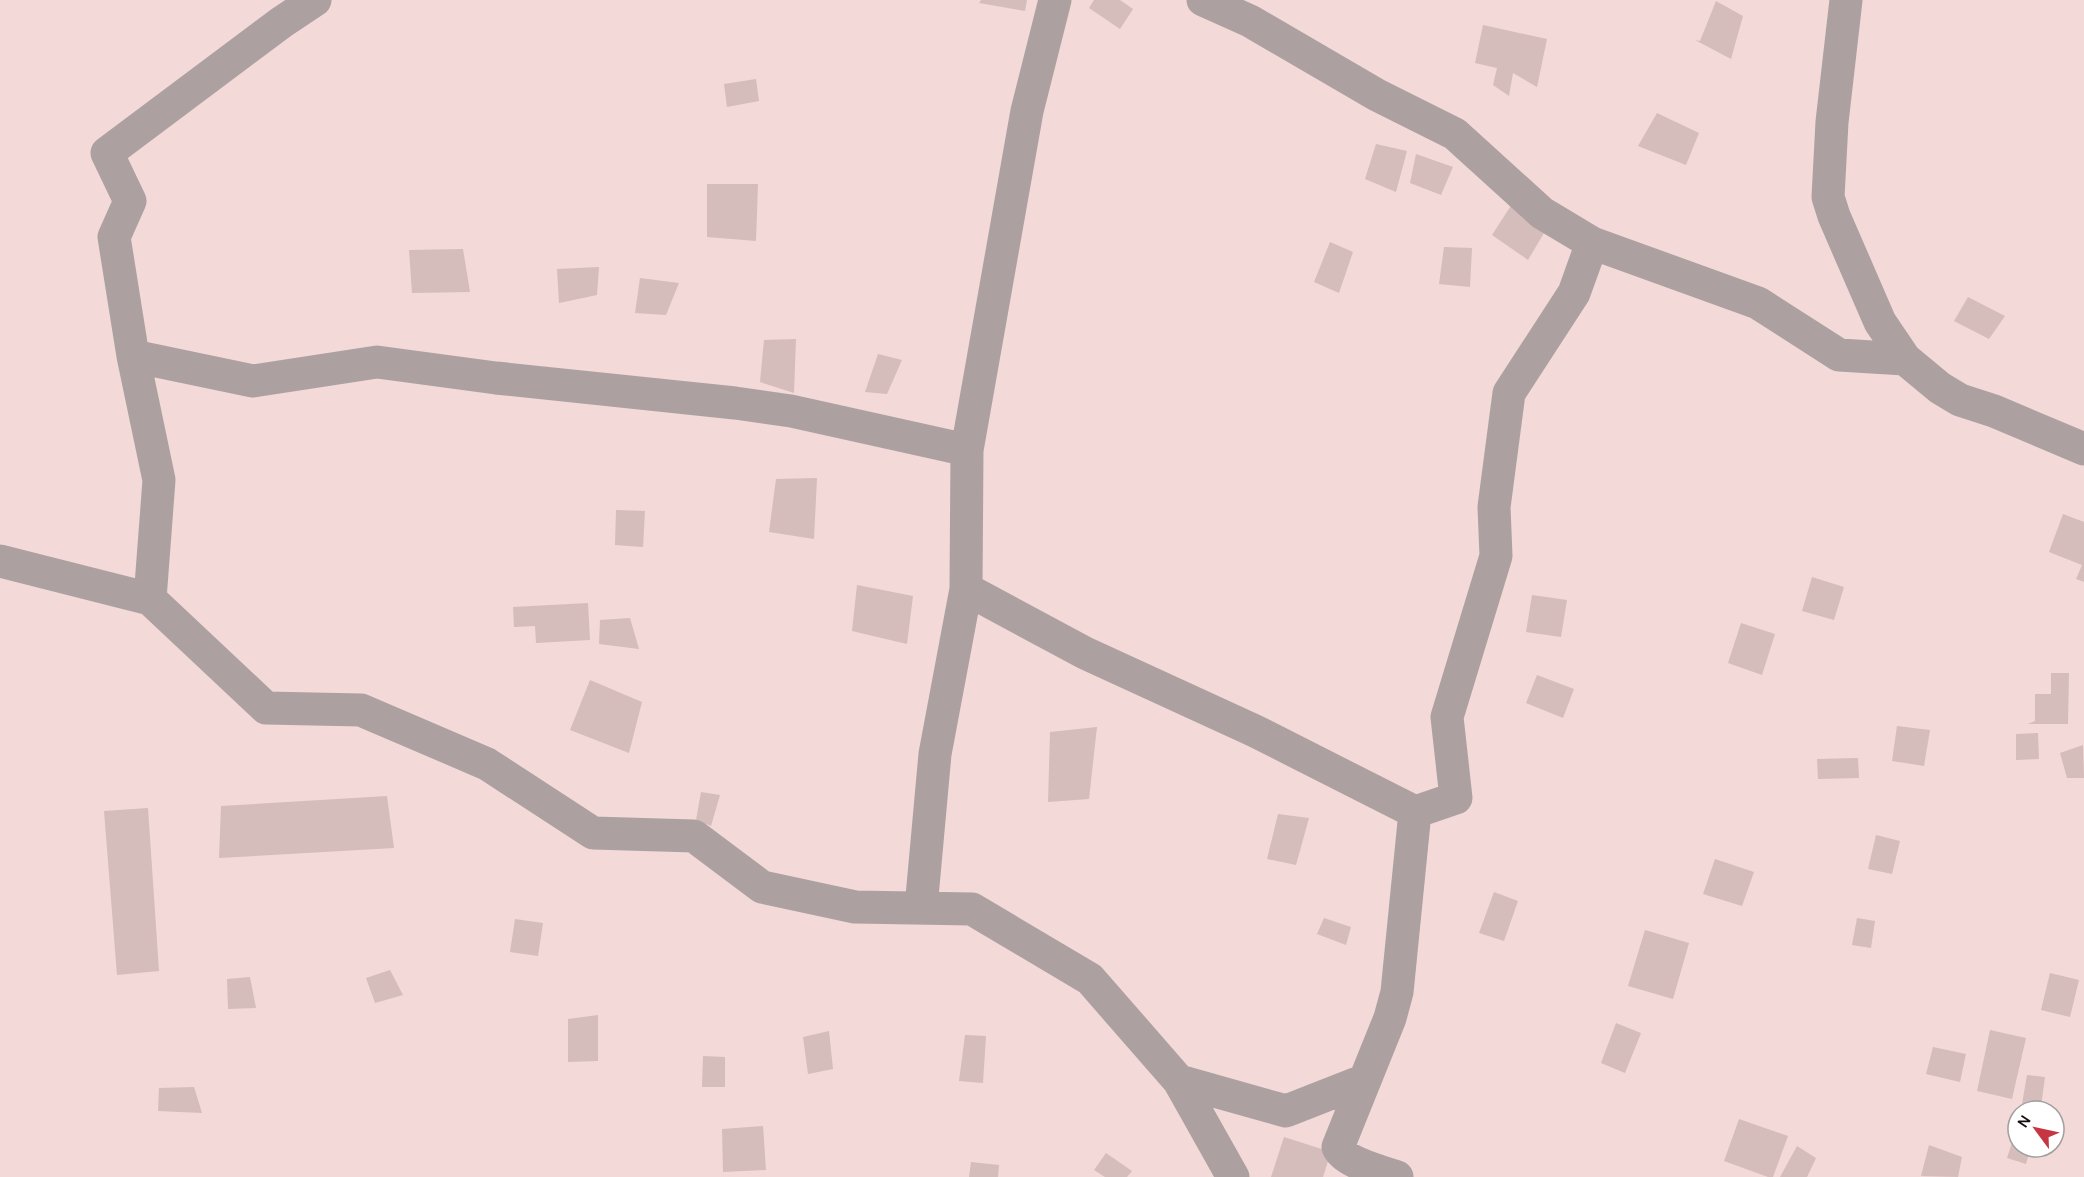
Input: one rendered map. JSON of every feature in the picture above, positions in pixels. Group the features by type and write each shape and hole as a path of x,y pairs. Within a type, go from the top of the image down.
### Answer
{"street":[{"path":"150,599 159,480 133,356 114,237 130,201 107,153 282,22 315,0"},
{"path":"921,908 935,754 966,589 967,450 1027,111 1055,0"},
{"path":"1203,0 1250,21 1377,95 1455,134 1542,213 1592,243 1758,303 1839,356 1905,358"},
{"path":"1846,0 1832,122 1828,197 1880,322 1905,358 1925,377 1960,400 1994,411 2084,449"},
{"path":"966,589 1085,653 1255,731 1415,812 1456,798 1447,717 1496,556 1494,507 1509,393 1574,293 1592,243"},
{"path":"133,356 253,381 378,362 791,411 967,450"},
{"path":"0,561 150,599 266,708 361,710 487,764 593,834 694,836 762,887 855,907 972,909 1090,979 1179,1081 1233,1177"},
{"path":"1397,1177 1350,1160 1340,1152 1338,1147 1390,1018 1397,992 1415,812"},
{"path":"1179,1081 1286,1111 1365,1080"}],"building":[{"path":"981,0 1027,0 1025,11 979,3"},
{"path":"1094,0 1120,0 1133,9 1120,29 1089,8"},
{"path":"1716,1 1743,16 1731,59 1695,40 1700,41"},
{"path":"1483,25 1547,39 1537,87 1513,73 1509,96 1493,85 1497,68 1475,63"},
{"path":"756,79 759,101 727,107 724,84"},
{"path":"1657,113 1699,133 1686,165 1638,146"},
{"path":"1376,144 1407,151 1396,192 1365,179"},
{"path":"1416,154 1453,167 1441,195 1410,183"},
{"path":"707,184 758,184 756,241 707,237"},
{"path":"1512,204 1547,228 1528,260 1492,235"},
{"path":"1330,242 1353,252 1339,293 1314,282"},
{"path":"1444,247 1472,248 1470,287 1439,284"},
{"path":"463,249 470,292 412,293 409,250"},
{"path":"599,267 597,295 559,303 557,269"},
{"path":"640,278 679,283 666,315 635,313"},
{"path":"1968,297 2005,316 1989,339 1954,321"},
{"path":"796,339 794,393 760,382 764,340"},
{"path":"878,354 902,360 887,394 865,392"},
{"path":"817,478 814,539 769,532 776,479"},
{"path":"616,510 645,511 643,547 615,545"},
{"path":"2063,514 2084,522 2084,582 2076,579 2082,565 2049,552"},
{"path":"1812,577 1844,587 1834,620 1802,611"},
{"path":"857,585 913,596 907,644 852,631"},
{"path":"1532,595 1567,600 1561,637 1526,632"},
{"path":"588,603 590,640 536,643 535,626 514,627 513,607"},
{"path":"630,618 639,649 599,644 600,620"},
{"path":"1741,623 1775,634 1762,675 1728,663"},
{"path":"2051,673 2069,673 2068,724 2028,724 2035,721 2035,694 2051,694"},
{"path":"1537,675 1574,689 1563,718 1526,703"},
{"path":"590,680 642,702 629,753 570,730"},
{"path":"1897,726 1930,730 1924,766 1892,761"},
{"path":"1097,727 1089,799 1048,802 1050,732"},
{"path":"2038,733 2039,759 2016,760 2016,734"},
{"path":"2083,745 2084,778 2067,778 2060,753"},
{"path":"1858,758 1859,778 1818,779 1817,759"},
{"path":"701,792 720,795 711,826 696,820"},
{"path":"387,796 394,848 219,858 221,806"},
{"path":"148,808 159,971 117,975 104,811"},
{"path":"1278,814 1309,818 1296,865 1267,859"},
{"path":"1876,835 1900,841 1892,874 1868,869"},
{"path":"1715,859 1754,872 1742,906 1703,894"},
{"path":"1494,892 1518,901 1504,941 1479,933"},
{"path":"1324,918 1351,927 1346,945 1317,934"},
{"path":"1857,918 1875,921 1871,948 1852,945"},
{"path":"515,919 543,923 538,956 510,952"},
{"path":"1645,930 1689,943 1673,999 1628,986"},
{"path":"390,970 403,995 375,1003 366,978"},
{"path":"2050,973 2079,980 2070,1017 2041,1010"},
{"path":"250,977 256,1008 228,1009 227,979"},
{"path":"598,1015 598,1061 568,1062 568,1019"},
{"path":"1616,1023 1641,1033 1625,1073 1601,1063"},
{"path":"1990,1030 2026,1038 2012,1099 1977,1091"},
{"path":"829,1031 833,1069 808,1074 803,1037"},
{"path":"965,1035 986,1036 983,1083 959,1081"},
{"path":"1933,1047 1966,1054 1960,1082 1926,1074"},
{"path":"703,1056 725,1057 725,1087 702,1087"},
{"path":"2027,1075 2045,1077 2042,1099 2023,1099"},
{"path":"194,1087 202,1113 158,1111 159,1088"},
{"path":"1739,1119 1788,1136 1773,1177 1724,1161"},
{"path":"763,1126 766,1170 723,1172 722,1129"},
{"path":"1284,1137 1331,1152 1323,1177 1271,1177"},
{"path":"1929,1145 1962,1157 1958,1177 1921,1176"},
{"path":"1797,1146 1816,1158 1807,1177 1780,1177"},
{"path":"1106,1153 1132,1171 1127,1177 1105,1177 1094,1170"},
{"path":"2010,1159 2027,1159 2026,1164"},
{"path":"971,1162 999,1165 998,1177 969,1177"}]}
